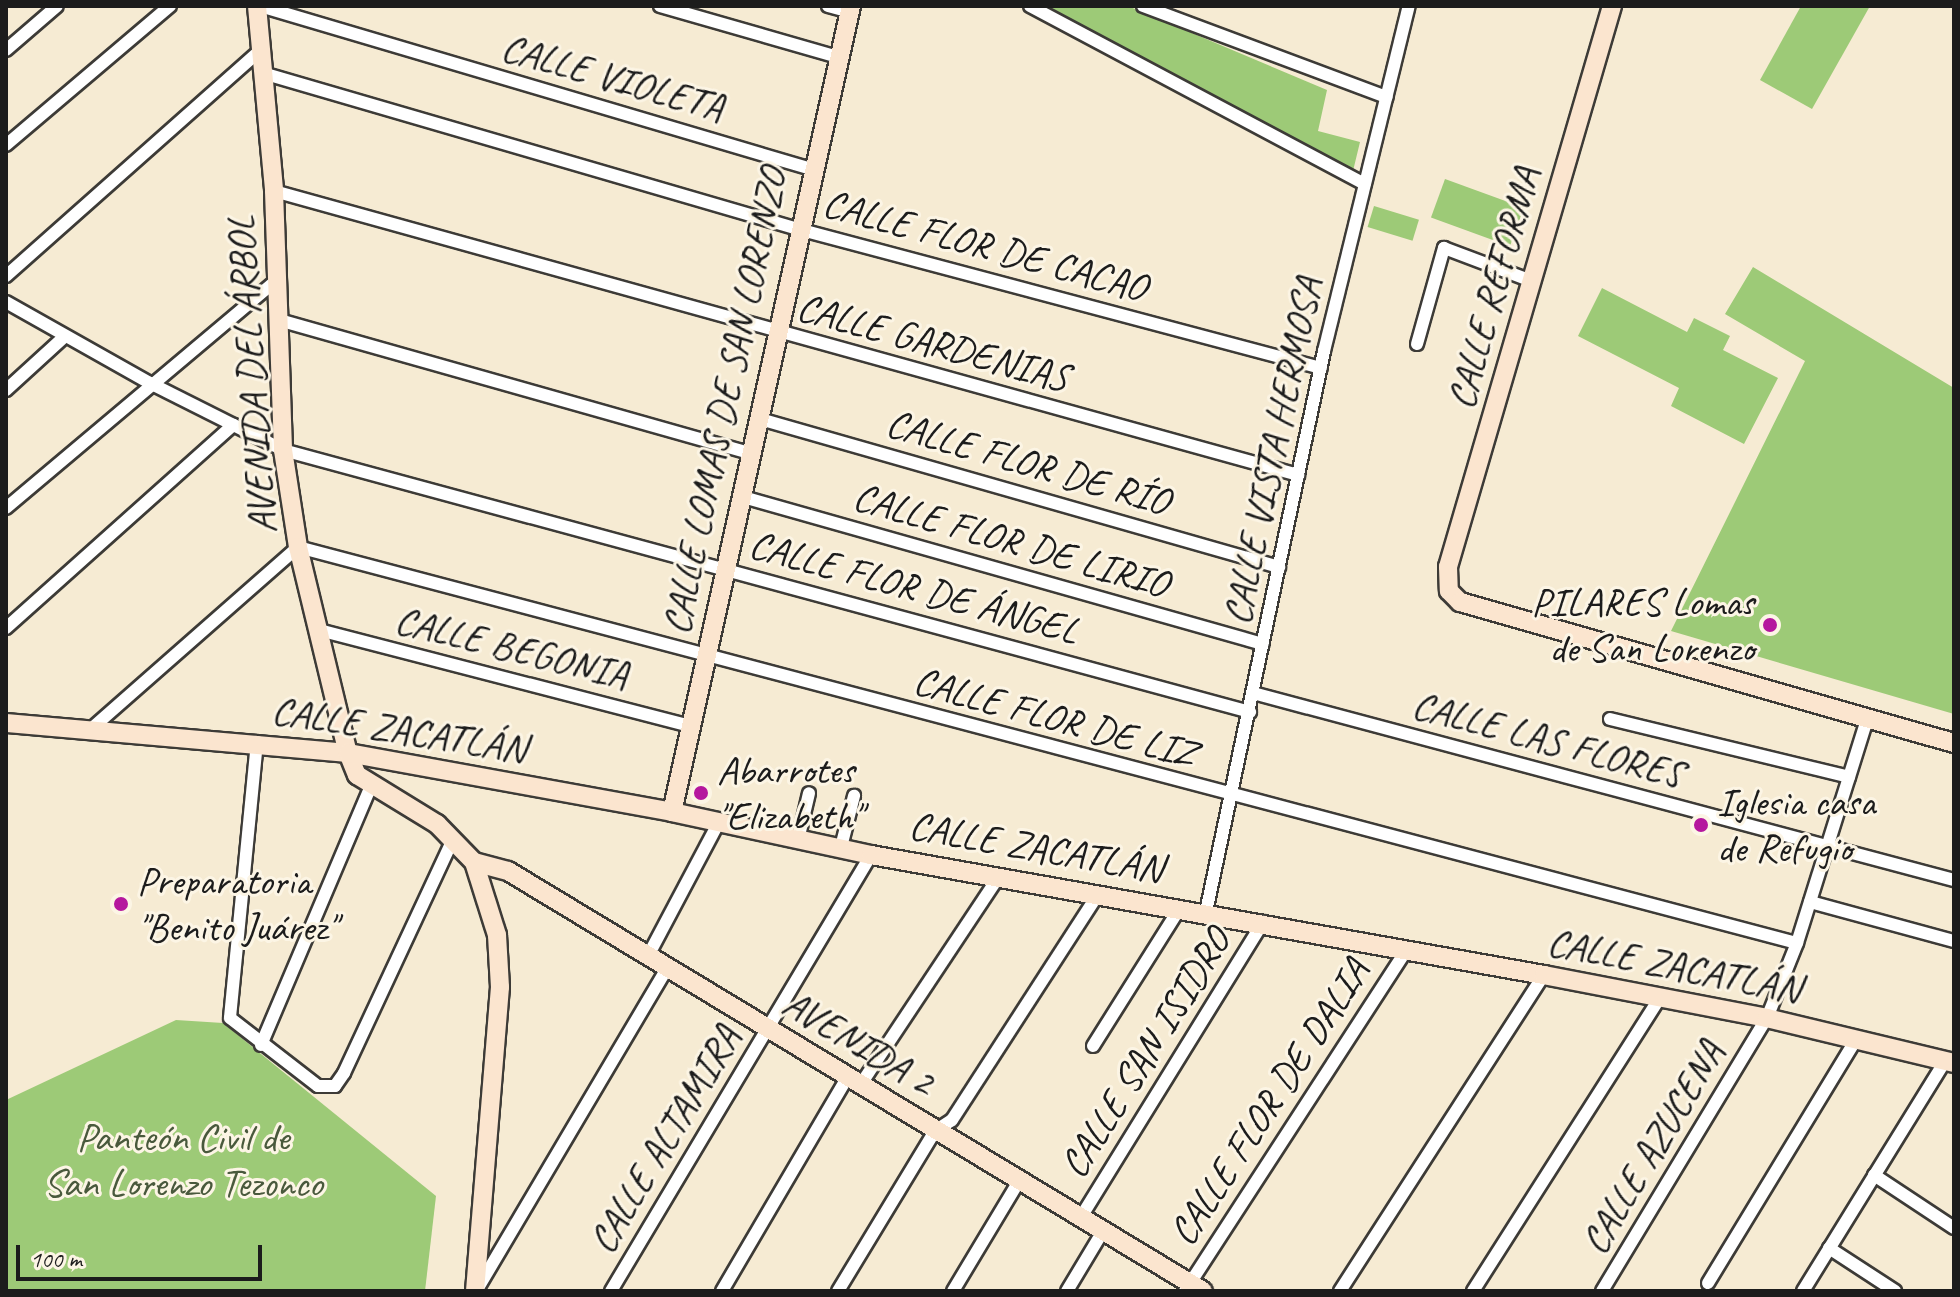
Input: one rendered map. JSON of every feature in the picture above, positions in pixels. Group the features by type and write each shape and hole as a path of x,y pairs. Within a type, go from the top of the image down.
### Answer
{"street":[{"path":"6,50 57,6"},
{"path":"6,145 170,6"},
{"name":"AVENIDA DEL ÁRBOL","path":"258,6 274,191 283,450 298,547 348,753 357,775 371,786 405,803 453,839 474,862 497,935 500,987 475,1291"},
{"name":"CALLE VIOLETA","path":"258,6 811,169"},
{"path":"660,6 838,57"},
{"path":"828,6 850,9"},
{"path":"1030,6 1365,184"},
{"path":"1143,6 1387,97"},
{"name":"CALLE VISTA HERMOSA","path":"1206,912 1233,798 1321,368 1409,6"},
{"name":"CALLE REFORMA","path":"1612,6 1448,567 1449,591 1460,602 1867,719"},
{"name":"CALLE LOMAS DE SAN LORENZO","path":"672,812 760,419 811,169 850,9"},
{"path":"6,276 262,49"},
{"name":"CALLE FLOR DE CACAO","path":"266,74 798,229 1321,368"},
{"name":"CALLE GARDENIAS","path":"274,191 1298,475"},
{"path":"1417,344 1444,248 1532,281"},
{"path":"6,508 150,383 277,280"},
{"name":"CALLE FLOR DE ÁNGEL","path":"6,302 150,383 283,450 1250,712"},
{"path":"279,320 752,454"},
{"path":"6,390 64,337"},
{"name":"CALLE FLOR DE RÍO","path":"760,419 1279,567"},
{"path":"6,628 233,425"},
{"name":"CALLE FLOR DE LIRIO","path":"743,497 1263,644"},
{"path":"91,729 298,547"},
{"name":"CALLE FLOR DE LIZ","path":"298,547 1233,798 1797,943"},
{"name":"CALLE BEGONIA","path":"319,630 689,726"},
{"name":"CALLE LAS FLORES","path":"1253,693 1954,880"},
{"path":"1610,719 1849,777"},
{"path":"1867,719 1954,743"},
{"name":"CALLE AZUCENA","path":"1602,1291 1767,1018 1797,943 1867,719"},
{"name":"CALLE ZACATLÁN","path":"6,723 257,742 348,753 672,812 871,855 1263,922 1767,1018 1949,1062"},
{"path":"257,742 230,1018 261,1045 318,1086 335,1086 453,839"},
{"path":"261,1045 371,786"},
{"path":"798,840 809,793"},
{"path":"841,847 854,796"},
{"path":"648,956 718,824"},
{"name":"CALLE ALTAMIRA","path":"611,1291 871,855"},
{"name":"AVENIDA 2","path":"474,862 508,871 1081,1217 1193,1288"},
{"path":"722,1291 854,1080 998,878"},
{"path":"838,1291 935,1131 952,1120 1097,896"},
{"path":"1810,902 1954,941"},
{"path":"1093,1046 1180,908"},
{"name":"CALLE SAN ISIDRO","path":"1081,1217 1263,922"},
{"name":"CALLE FLOR DE DALIA","path":"1193,1288 1407,949"},
{"path":"475,1291 667,968"},
{"path":"1340,1291 1544,975"},
{"path":"1473,1291 1660,998"},
{"path":"1708,1283 1856,1040"},
{"path":"1803,1291 1874,1175 1949,1062"},
{"path":"1874,1175 1954,1228"},
{"path":"953,1291 1019,1181"},
{"name":"CALLE SAN ISIDRO","path":"1067,1291 1103,1231"},
{"path":"1829,1248 1895,1291"}],"green space":[{"path":"1044,6 1128,6 1327,90 1318,131 1360,142 1353,171"},
{"path":"1801,6 1870,6 1812,109 1760,80"},
{"path":"1445,179 1524,208 1510,246 1431,218"},
{"path":"1374,206 1419,220 1413,241 1368,227"},
{"path":"1753,267 1954,388 1954,714 1671,631 1805,361 1725,314"},
{"path":"1602,288 1687,332 1694,318 1730,336 1723,350 1778,378 1744,444 1671,406 1679,388 1578,336"},
{"name":"Panteón Civil de San Lorenzo Tezonco","path":"176,1020 223,1023 436,1196 425,1291 6,1291 6,1100"}],"place":[{"name":"PILARES Lomas de San Lorenzo","path":"1770,625"},
{"name":"Abarrotes \"Elizabeth\"","path":"701,793"},
{"name":"Iglesia casa de Refugio","path":"1701,825"},
{"name":"Preparatoria \"Benito Juárez\"","path":"121,904"}]}
